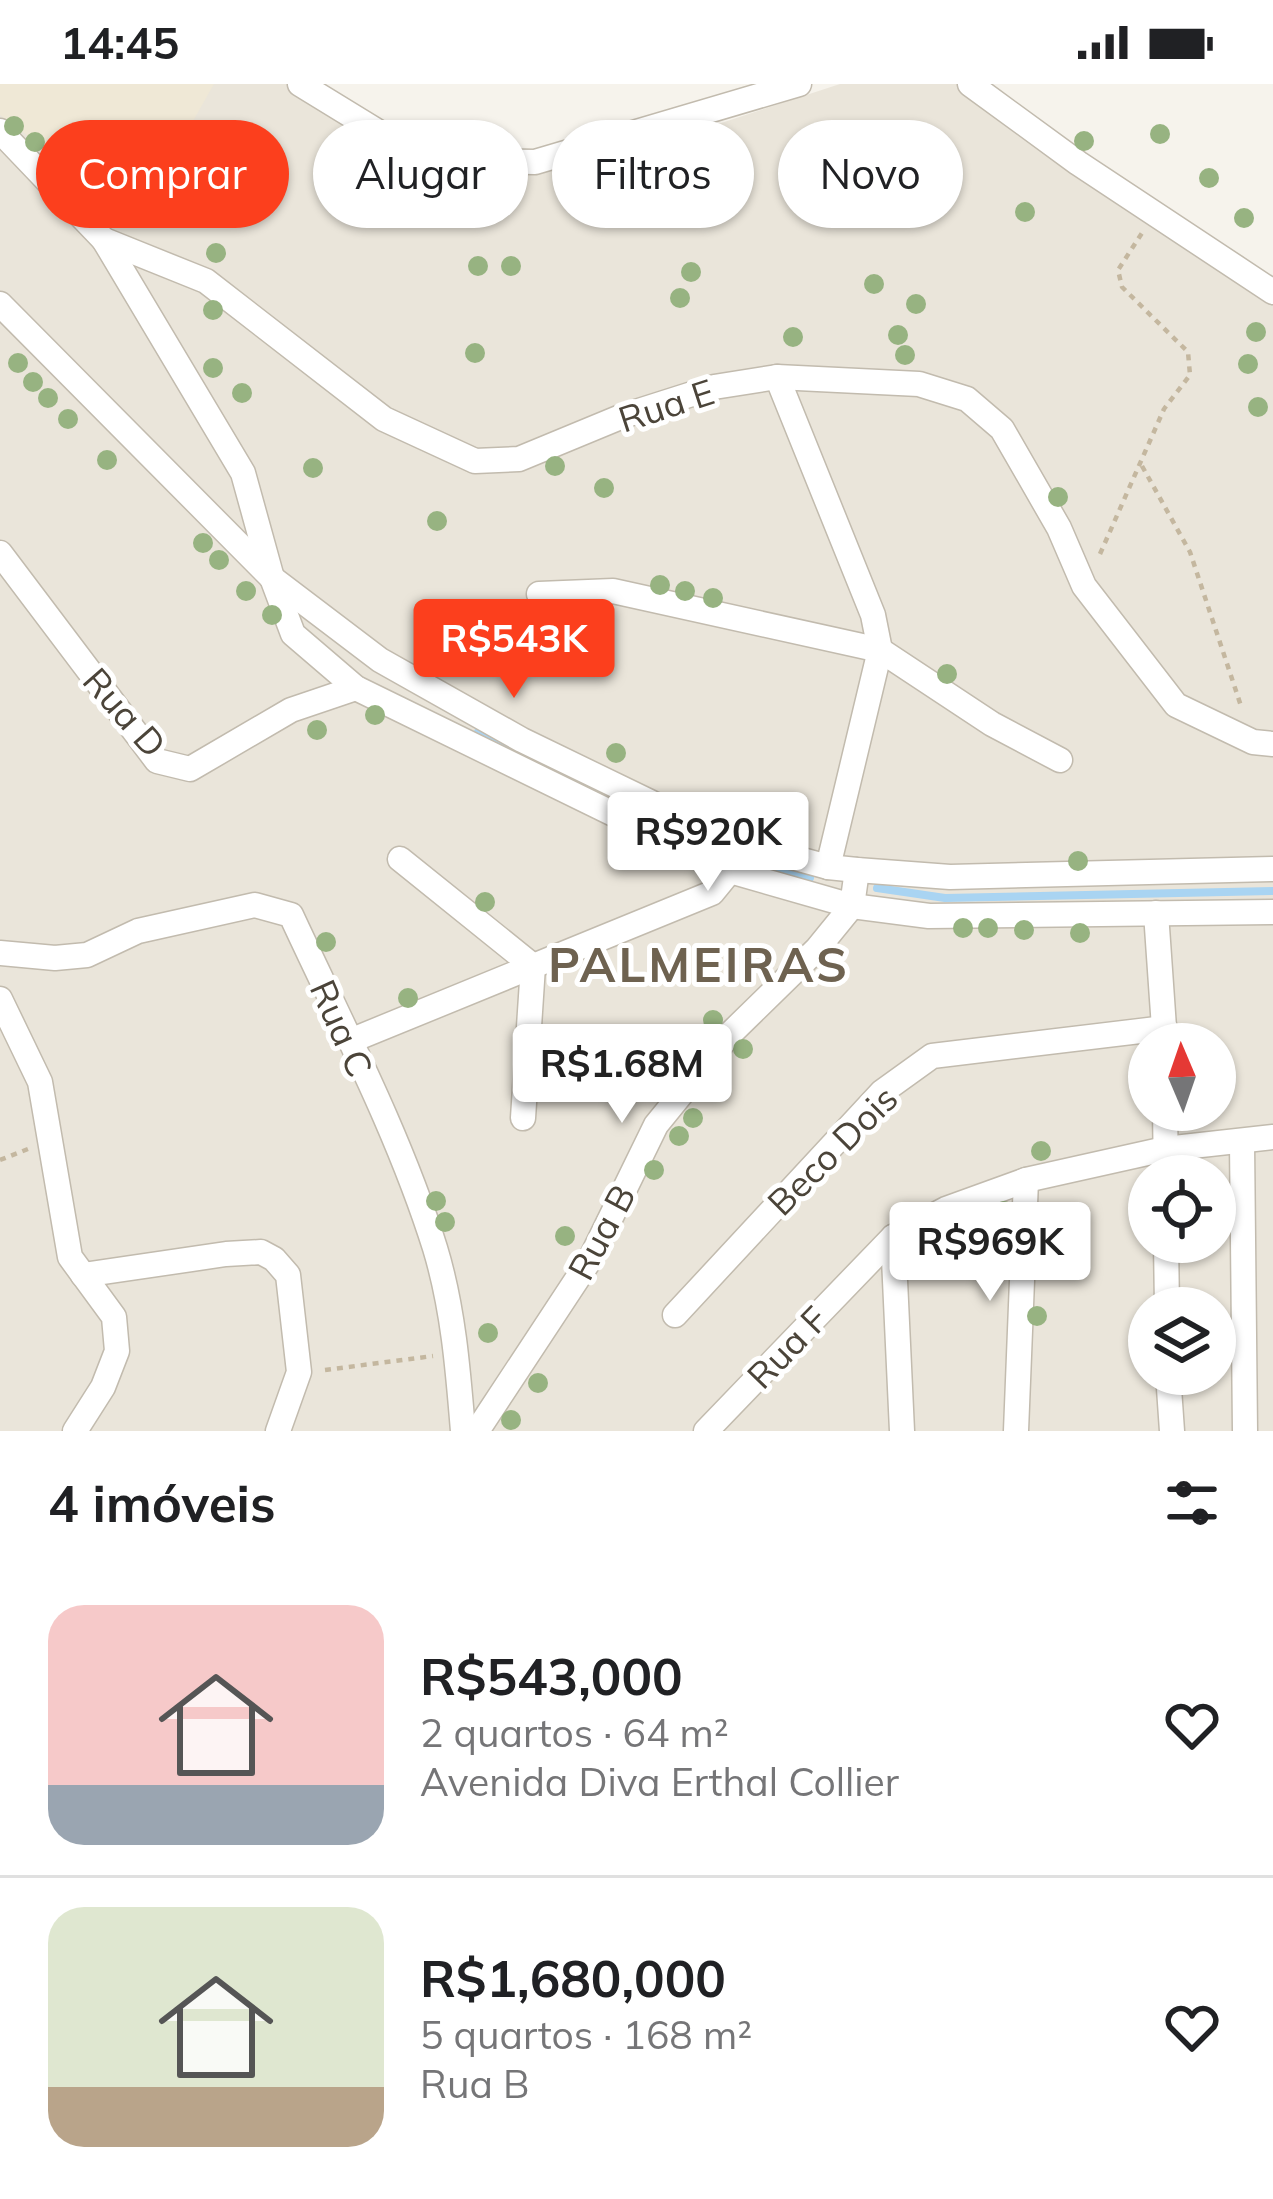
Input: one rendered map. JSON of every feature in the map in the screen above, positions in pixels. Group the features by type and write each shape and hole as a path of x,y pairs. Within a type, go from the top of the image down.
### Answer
{"street":[{"path":"301,84 394,141 465,161 512,162 536,162 762,90 799,84"},
{"path":"970,84 1273,292"},
{"name":"Rua E","path":"0,130 104,240 206,280 384,419 476,461 519,459 623,416 714,387 777,377 919,384 967,399 1002,430 1059,529 1084,586 1176,704 1263,743"},
{"path":"104,240 243,472 293,634 356,688 730,872 852,906 929,916 1273,912"},
{"path":"0,304 272,578 380,660 522,740 744,844 828,867 950,877 1273,869"},
{"path":"777,377 873,615 880,650 828,867"},
{"name":"Rua D","path":"0,553 157,761 190,769 291,710 356,688"},
{"path":"539,594 613,591 880,650 992,724 1060,760"},
{"path":"400,859 533,966"},
{"path":"852,906 857,871"},
{"path":"350,1041 712,892 730,872"},
{"name":"Rua C","path":"0,953 55,958 87,955 138,931 255,904 291,915 350,1041 436,1251 457,1354 464,1431"},
{"name":"Rua B","path":"477,1431 591,1258 656,1125 730,1034 817,949 852,906"},
{"path":"1156,913 1165,1023"},
{"path":"523,1118 533,966"},
{"path":"0,999 40,1082 70,1257 114,1317 117,1351 103,1387 75,1431"},
{"name":"Beco Dois","path":"675,1316 882,1092 932,1056 1128,1039"},
{"path":"1166,1131 1166,1155"},
{"name":"Rua F","path":"706,1431 892,1237 946,1209 1026,1180 1166,1149 1273,1137"},
{"path":"1242,1143 1245,1431"},
{"path":"1016,1431 1026,1180"},
{"path":"892,1237 902,1431"},
{"path":"83,1275 226,1254 261,1252 274,1259 288,1275 299,1372 278,1431"},
{"path":"1169,1395 1172,1431"}],"path":[{"path":"1084,586 1164,409 1190,375 1188,352 1123,287 1118,270 1156,215"},
{"path":"1142,466 1190,552 1263,743"},
{"path":"299,1372 457,1354"}],"shaded area":[{"path":"0,84 287,84 361,120 313,120 313,228 528,228 528,168 552,166 552,228 754,228 754,120 730,120 840,84 984,84 1069,149 1243,256 1273,283 1273,1431 0,1431"},
{"path":"0,84 214,84 194,120 36,120 36,142 0,115"}],"waterway":[{"path":"478,732 755,863 810,878"},
{"path":"877,888 945,898 1273,891"}],"district":[{"name":"PALMEIRAS","path":"699,964"}]}
